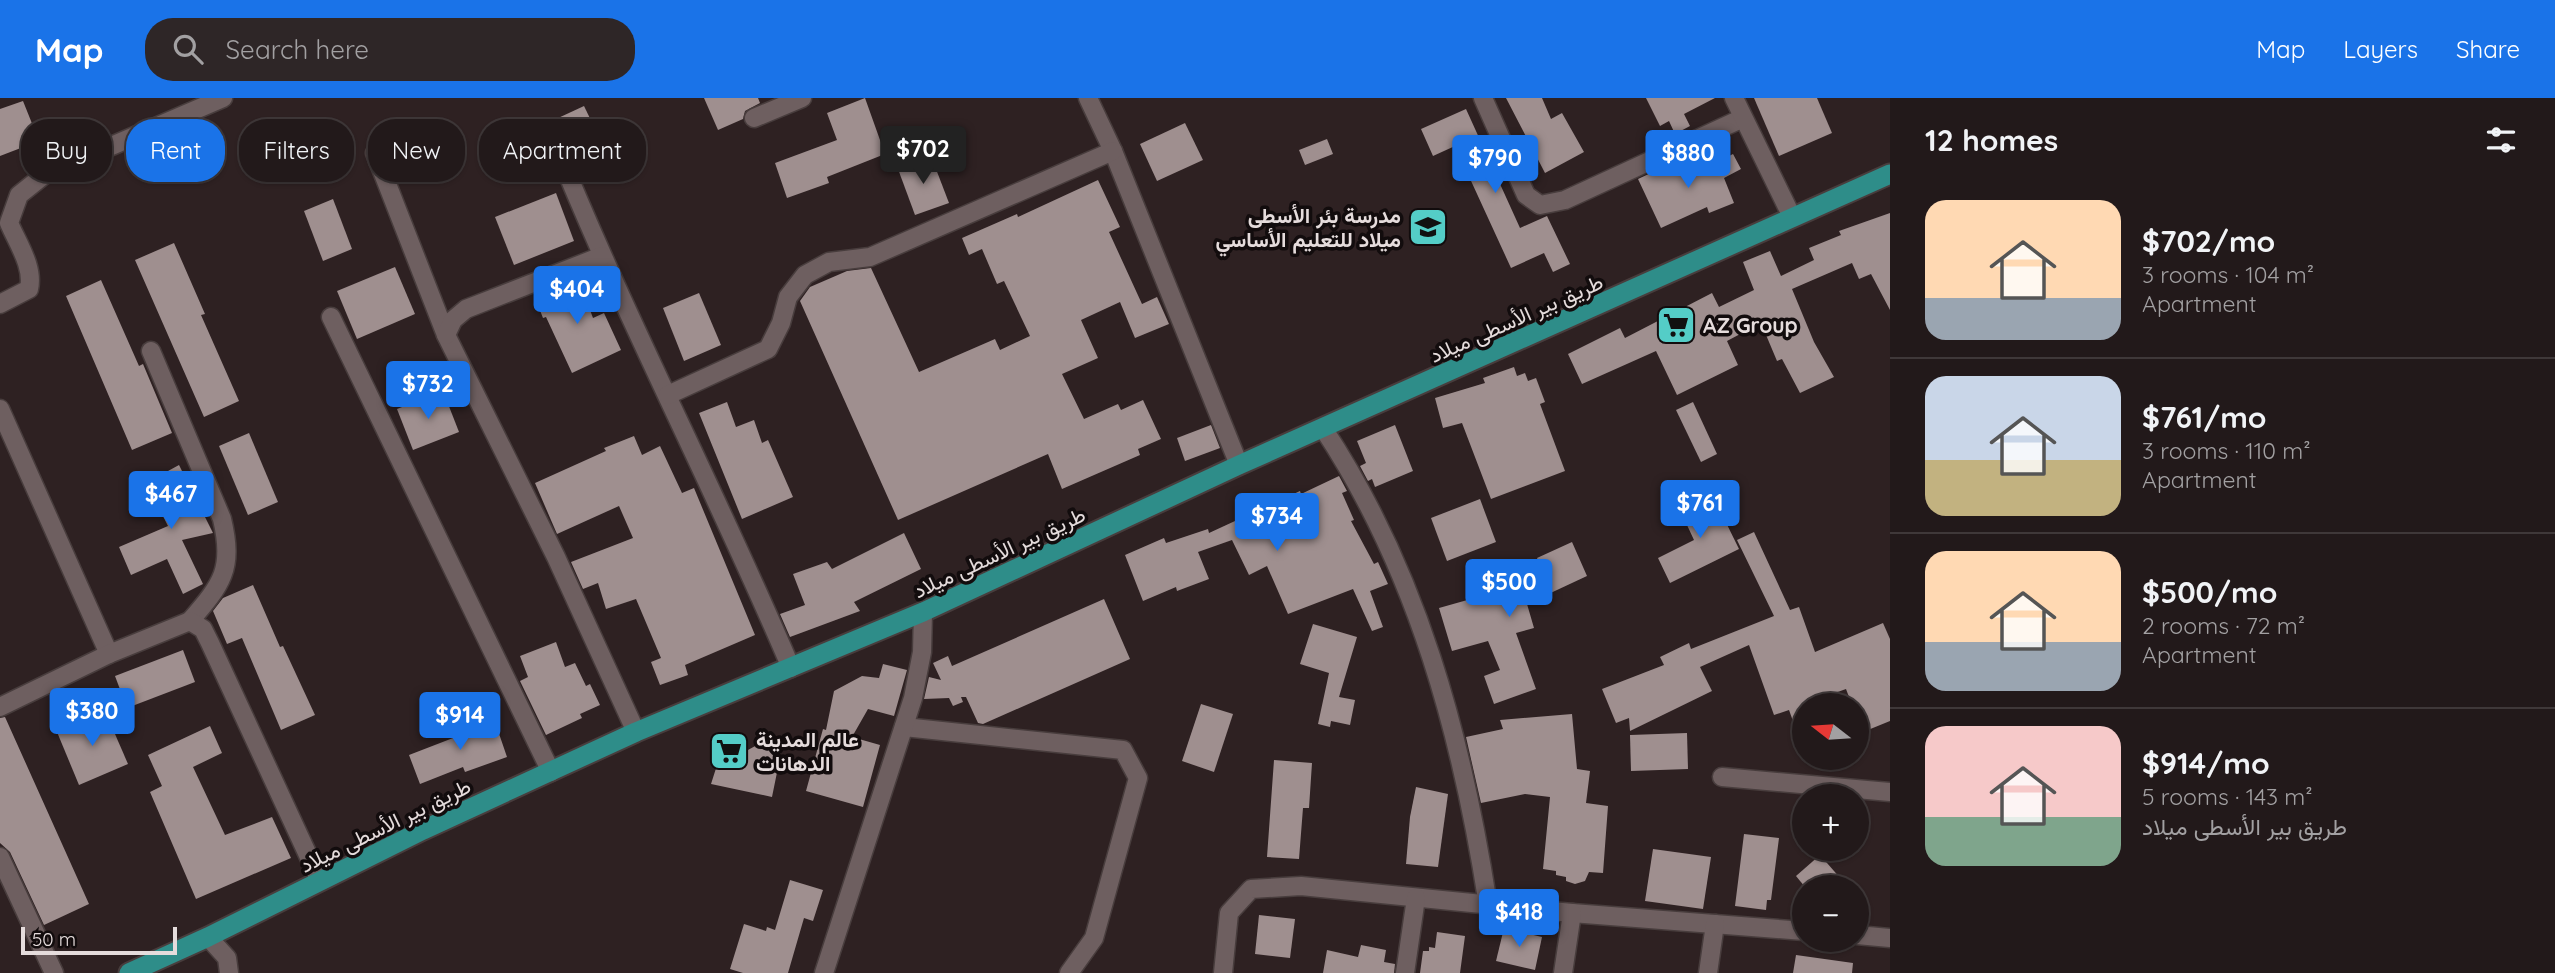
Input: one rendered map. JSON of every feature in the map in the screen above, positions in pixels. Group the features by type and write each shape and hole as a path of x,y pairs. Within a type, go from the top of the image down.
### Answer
{"main road":[{"name":"طريق بير الأسطى ميلاد","path":"129,973 208,937 423,830 636,732 922,612 1239,465 1890,174"}],"street":[{"path":"0,304 29,289 31,280 9,223 19,195 44,175 223,98"},
{"path":"754,118 802,98"},
{"path":"1088,98 1113,151 1239,465"},
{"path":"1483,98 1526,195 1540,205 1565,200 1743,118"},
{"path":"1734,98 1792,217"},
{"path":"668,395 768,349 781,323 788,297 805,275 829,262 870,257 1113,151"},
{"path":"386,182 446,335 556,557 636,732"},
{"path":"571,182 602,256 748,566 791,668"},
{"path":"446,335 453,320 466,309 602,256"},
{"path":"331,317 551,772"},
{"path":"0,707 109,654 190,621 218,588 224,573 228,544 222,519 151,351"},
{"path":"0,409 109,654"},
{"path":"1324,428 1371,508 1419,620 1446,696 1475,817 1488,905"},
{"path":"824,973 913,698 922,652 922,612"},
{"path":"190,621 203,628 320,881"},
{"path":"904,727 1123,750 1132,763 1138,778 1094,938 1069,973"},
{"path":"1722,777 1890,792"},
{"path":"0,857 54,973"},
{"path":"1223,973 1229,914 1251,889 1301,886 1572,913 1792,930"},
{"path":"1405,973 1416,898"},
{"path":"1563,973 1572,913"},
{"path":"1708,973 1715,924"},
{"path":"1869,936 1890,938"},
{"path":"208,937 227,958 229,973"}],"building":[{"path":"704,98 758,98 760,103 745,111 743,119 718,130"},
{"path":"865,98 885,154 827,177 829,183 787,198 775,163 837,140 827,113"},
{"path":"1506,98 1542,98 1551,119 1562,113 1584,152 1545,173"},
{"path":"1646,98 1715,98 1684,114 1690,126 1675,134 1669,121 1660,126"},
{"path":"1754,98 1817,98 1832,133 1779,156"},
{"path":"23,101 30,119 21,119 21,148 0,156 0,109"},
{"path":"584,106 590,119 556,119"},
{"path":"1466,109 1520,228 1547,216 1570,264 1553,272 1544,253 1511,268 1455,146 1433,156 1421,129"},
{"path":"1185,123 1203,160 1157,181 1140,144"},
{"path":"1327,139 1333,154 1305,165 1299,150"},
{"path":"1733,154 1741,169 1724,178 1734,203 1709,213 1707,207 1661,228 1638,179 1683,158 1691,175"},
{"path":"931,156 949,203 915,215 898,169"},
{"path":"1098,180 1120,227 1109,232 1142,304 1157,297 1169,324 1135,338 1120,302 1081,320 1098,358 1062,374 1084,419 1118,404 1121,410 1143,400 1161,439 1138,449 1140,455 1062,489 1048,454 898,520 800,301 810,287 847,271 871,268 919,372 995,339 1000,350 1030,336 1004,281 997,284 982,249 969,255 962,238 1017,214 1018,217"},
{"path":"556,193 574,241 514,265 495,217"},
{"path":"333,199 352,249 323,261 304,211"},
{"path":"1890,213 1890,310 1871,274 1859,279 1852,263 1792,289 1814,342 1834,377 1800,393 1782,359 1777,361 1761,323 1727,341 1738,365 1677,395 1656,351 1582,384 1568,354 1620,328 1625,338 1712,293 1719,307 1754,290 1743,262 1770,251 1781,276 1814,260 1809,248 1841,235 1839,231"},
{"path":"174,243 205,314 201,315 239,401 204,417 135,260"},
{"path":"395,267 415,314 357,339 337,291"},
{"path":"578,278 593,318 604,313 621,350 572,373 534,295"},
{"path":"101,280 139,366 143,364 172,433 132,450 66,296"},
{"path":"699,293 721,345 684,361 663,308"},
{"path":"1514,367 1517,376 1525,373 1528,381 1536,378 1545,402 1540,404 1565,471 1491,499 1462,423 1443,428 1435,398 1485,383 1483,378"},
{"path":"443,391 459,432 413,450 397,409"},
{"path":"727,402 736,427 754,420 762,443 768,440 793,497 742,519 699,413"},
{"path":"1693,402 1717,454 1701,462 1676,410"},
{"path":"1211,425 1220,448 1185,461 1177,438"},
{"path":"1395,425 1413,471 1375,487 1372,479 1368,481 1360,466 1366,463 1357,441"},
{"path":"249,433 278,502 248,515 219,446"},
{"path":"634,436 642,455 660,446 682,493 694,488 755,635 685,665 688,675 660,685 651,662 661,658 636,599 606,609 598,583 583,589 571,562 633,538 619,506 557,534 535,483"},
{"path":"179,465 213,533 182,540 203,584 183,594 167,559 131,575 119,547 168,526 146,483"},
{"path":"1339,476 1347,491 1342,493 1354,520 1351,521 1374,564 1378,562 1388,584 1370,591 1383,627 1372,631 1353,589 1288,614 1267,566 1249,575 1232,540 1198,552 1209,579 1177,591 1176,587 1143,601 1125,555 1164,538 1166,543 1208,529 1209,533"},
{"path":"1712,494 1739,549 1670,583 1658,558 1694,540 1680,510"},
{"path":"1480,499 1496,542 1447,561 1431,518"},
{"path":"1754,532 1790,610 1799,607 1815,652 1883,623 1890,639 1890,721 1869,730 1869,693 1848,693 1846,689 1835,693 1792,693 1792,718 1789,710 1774,715 1749,645 1700,667 1712,691 1630,731 1629,718 1616,723 1602,689 1664,665 1660,657 1689,643 1691,649 1774,616 1737,540"},
{"path":"904,533 921,569 854,602 860,611 790,637 780,614 805,605 793,574 827,562 832,569"},
{"path":"1572,542 1587,576 1527,604 1534,628 1516,633 1536,689 1494,704 1484,676 1500,670 1488,641 1452,651 1439,608 1478,597 1474,584 1506,574 1510,587 1543,572 1537,558"},
{"path":"253,585 280,647 283,646 315,715 281,730 242,638 227,644 213,611 223,598"},
{"path":"1104,599 1130,659 983,724 978,723 966,697 961,697 963,702 953,706 949,698 924,699 929,677 941,680 933,663 948,656 952,666"},
{"path":"1313,624 1357,637 1339,697 1355,700 1350,725 1331,721 1330,727 1318,724 1329,673 1300,664"},
{"path":"556,642 565,667 575,663 586,686 590,684 600,705 580,714 582,718 546,735 520,681 528,677 520,656"},
{"path":"183,650 195,682 127,708 115,676"},
{"path":"883,664 907,670 894,716 868,709 852,737 880,745 863,807 806,791 823,729 826,730 834,691 862,676 879,678"},
{"path":"1201,704 1233,714 1214,772 1182,761"},
{"path":"105,711 128,764 79,785 57,732"},
{"path":"1572,714 1577,769 1590,771 1586,803 1608,806 1603,873 1589,872 1585,881 1575,884 1566,881 1566,877 1556,875 1556,871 1543,869 1550,797 1525,794 1481,803 1466,737 1503,729 1500,720"},
{"path":"5,717 89,904 44,925 10,852 0,843 0,718"},
{"path":"494,719 507,757 465,772 463,767 420,784 409,755 453,738 452,734"},
{"path":"210,726 222,753 193,767 225,835 272,817 291,858 196,899 150,792 162,786 148,755"},
{"path":"1687,733 1688,769 1631,771 1630,735"},
{"path":"770,738 783,743 772,797 711,784 718,762 735,757"},
{"path":"1274,760 1312,763 1309,808 1303,808 1299,859 1267,857"},
{"path":"1416,787 1448,794 1438,867 1406,864"},
{"path":"1744,834 1779,838 1771,900 1767,900 1766,910 1735,906"},
{"path":"1653,849 1711,857 1703,909 1645,901"},
{"path":"1813,861 1825,861 1838,875 1797,875"},
{"path":"790,880 823,890 813,921 804,918 788,973 743,973 730,969 744,924 766,931 767,927 775,930"},
{"path":"1259,915 1295,919 1290,958 1255,954"},
{"path":"1504,928 1542,937 1535,970 1496,961"},
{"path":"1437,932 1465,936 1460,973 1420,973 1423,951 1429,951 1429,947 1435,948"},
{"path":"1361,945 1386,950 1384,962 1395,964 1394,973 1323,973 1327,950 1358,957"},
{"path":"1796,955 1853,963 1852,973 1793,973"}],"place":[{"name":"مدرسة بئر الأسطى ميلاد للتعليم الأساسي","path":"1428,227"},
{"name":"AZ Group","path":"1676,325"},
{"name":"عالم المدينة الدهانات","path":"729,751"}]}
